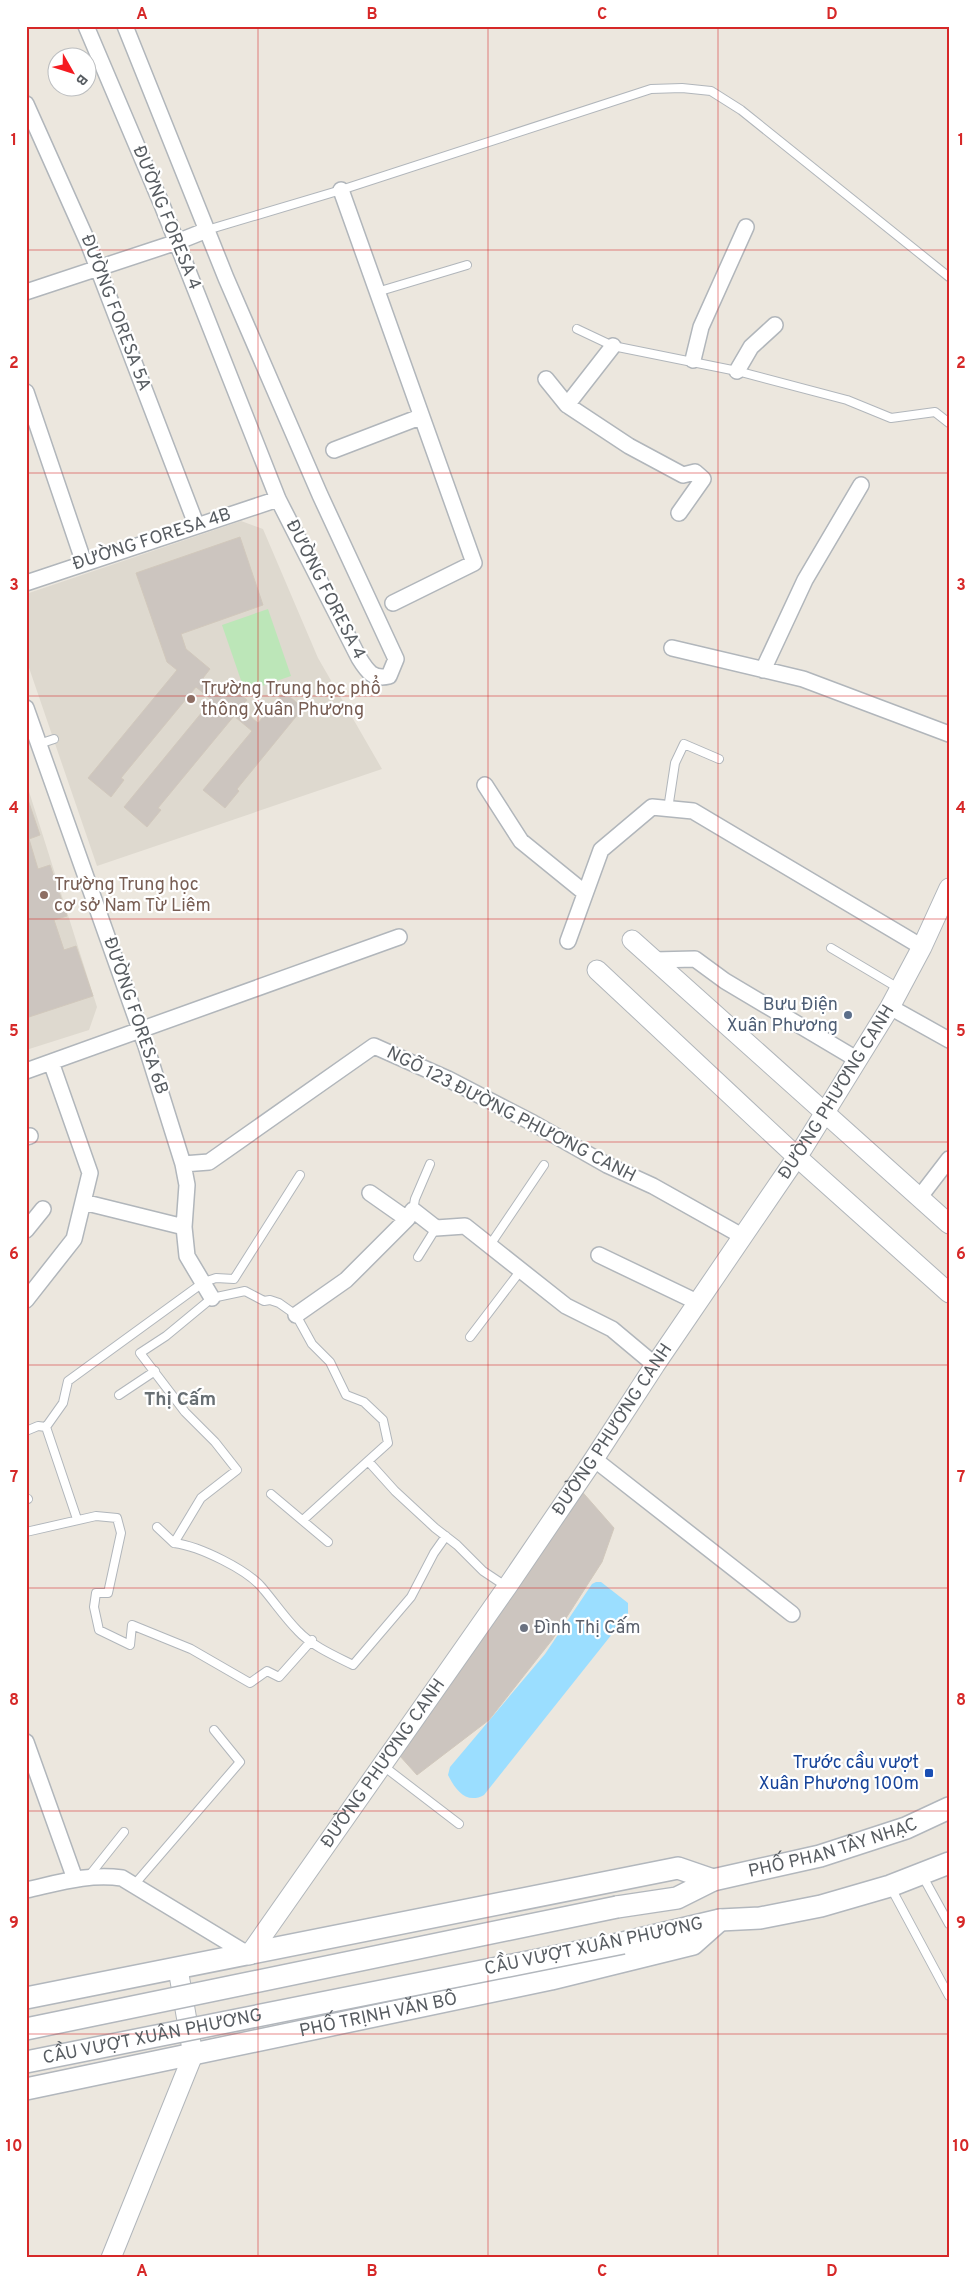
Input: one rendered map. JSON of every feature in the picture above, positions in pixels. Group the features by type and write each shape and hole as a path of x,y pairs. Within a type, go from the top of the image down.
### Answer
{"main road":[{"name":"PHỐ PHAN TÂY NHẠC","path":"713,1880 820,1856 906,1828 949,1808"},
{"path":"720,1920 760,1918 821,1906 890,1886 949,1863"},
{"path":"26,1998 678,1868 713,1880"},
{"name":"CẦU VƯỢT XUÂN PHƯƠNG","path":"26,2029 617,1907 677,1898 713,1880"},
{"name":"CẦU VƯỢT XUÂN PHƯƠNG","path":"26,2062 623,1943 720,1920"},
{"name":"PHỐ TRỊNH VĂN BÔ","path":"26,2089 551,1979 693,1944 720,1920"}],"street":[{"name":"ĐƯỜNG FORESA 4","path":"86,26 177,242 278,499 359,658 369,672 376,677 389,676 396,659 320,495 207,230 125,26"},
{"name":"ĐƯỜNG FORESA 5A","path":"26,104 98,268 196,524"},
{"path":"341,190 420,417 474,563 393,603"},
{"path":"693,360 701,327 746,227"},
{"path":"26,292 177,242 207,230"},
{"path":"738,371 751,347 775,325"},
{"path":"567,405 614,346"},
{"path":"546,379 567,405 629,446 683,475 695,472 703,479 679,513"},
{"path":"26,392 84,563"},
{"path":"334,450 420,417"},
{"path":"763,670 805,580 861,485"},
{"name":"ĐƯỜNG FORESA 4B","path":"26,583 196,524 278,499"},
{"path":"672,648 803,679 949,734"},
{"name":"ĐƯỜNG FORESA 6B","path":"26,708 140,1030 187,1185 184,1227 187,1256 212,1298"},
{"path":"485,785 521,840 586,893"},
{"path":"568,941 601,850 652,807 693,812 922,947"},
{"name":"ĐƯỜNG PHƯƠNG CANH","path":"249,1955 594,1460 697,1302 797,1157 900,989 949,888"},
{"path":"26,1070 399,937"},
{"path":"632,940 949,1224"},
{"path":"654,960 695,959 725,981 858,1060"},
{"path":"597,970 797,1157 949,1293"},
{"path":"890,1006 949,1040"},
{"name":"NGÕ 123 ĐƯỜNG PHƯƠNG CANH","path":"182,1164 209,1162 374,1046 448,1079 533,1123 607,1165 653,1186 742,1236"},
{"path":"26,1300 74,1239 90,1173 51,1062"},
{"path":"919,1198 949,1159"},
{"path":"370,1193 436,1228 465,1226 566,1306 612,1329 655,1365"},
{"path":"83,1202 184,1227"},
{"path":"26,1211 43,1209 26,1230"},
{"path":"296,1315 346,1280 410,1214"},
{"path":"599,1255 697,1302"},
{"path":"594,1460 792,1614"},
{"path":"26,1742 82,1878"},
{"path":"26,1890 82,1878 108,1876 122,1878 249,1955"},
{"path":"111,2258 193,2055 178,1968"}],"lane":[{"path":"207,230 341,190 651,89 682,88 711,91 741,110 949,278"},
{"path":"377,292 467,265"},
{"path":"577,329 614,346 672,359 693,360 738,371 846,400 891,418 935,412 949,423"},
{"path":"39,744 54,739"},
{"path":"668,809 675,763 684,744 719,759"},
{"path":"831,948 900,989"},
{"path":"410,1214 430,1164"},
{"path":"490,1245 544,1165"},
{"path":"46,1427 63,1403 68,1381 204,1282 216,1278 234,1279 300,1175"},
{"path":"418,1257 436,1228"},
{"path":"470,1337 521,1270"},
{"path":"237,1275 245,1291 264,1302 270,1300 279,1303 296,1315 312,1344 330,1362 346,1395 364,1402 383,1420 388,1443 303,1520"},
{"path":"174,1543 201,1498 237,1470 215,1442 185,1412 140,1353 166,1336 212,1298 245,1291"},
{"path":"119,1394 155,1371"},
{"path":"26,1431 38,1426 46,1427"},
{"path":"46,1427 77,1519"},
{"path":"368,1461 395,1491 483,1571 506,1587"},
{"path":"271,1494 328,1542"},
{"path":"26,1532 96,1516 117,1518 121,1533 108,1593 96,1593 94,1607 99,1630 130,1645 132,1625 191,1649 250,1683 267,1671 279,1678 312,1640"},
{"path":"157,1528 174,1543 187,1545 215,1556 256,1582 298,1631 332,1654 353,1665 411,1597 434,1553 446,1536"},
{"path":"134,1886 240,1762 214,1730"},
{"path":"382,1765 459,1824"},
{"path":"82,1878 124,1832"},
{"path":"922,1874 949,1924"},
{"path":"890,1886 949,1996"}],"shaded area":[{"name":"Trường Trung học phổ thông Xuân Phương","path":"241,521 263,529 318,658 382,769 97,866 26,659 26,594"},
{"name":"Trường Trung học cơ sở Nam Từ Liêm","path":"26,782 97,1007 89,1030 26,1050"}],"green space":[{"path":"268,609 291,676 245,692 222,625"}],"water":[{"path":"601,1582 628,1603 628,1614 484,1795 472,1798 462,1794 448,1775 450,1767 545,1654 592,1584"}],"building":[{"path":"240,537 263,605 181,634 186,649 210,669 203,678 220,692 227,683 247,700 240,708 258,723 284,692 303,708 237,789 239,791 225,808 203,790 252,731 234,716 158,808 161,810 147,827 124,807 212,700 196,687 121,778 124,780 111,797 88,778 177,670 167,662 136,573"},
{"name":"Trường Trung học cơ sở Nam Từ Liêm","path":"26,794 40,835 29,839 38,869 50,865 67,916 54,920 64,950 76,946 93,996 26,1018 28,1006 26,1001"},
{"name":"Đình Thị Cấm","path":"578,1487 614,1528 602,1562 552,1640 489,1720 417,1775 399,1755"}],"place":[{"name":"Trường Trung học phổ thông Xuân Phương","path":"191,699"},
{"name":"Trường Trung học cơ sở Nam Từ Liêm","path":"44,895"},
{"name":"Bưu Điện Xuân Phương","path":"848,1015"},
{"name":"Đình Thị Cấm","path":"524,1628"},
{"name":"Trước cầu vượt Xuân Phương 100m","path":"929,1773"}],"district":[{"name":"Thị Cấm","path":"180,1400"}]}
